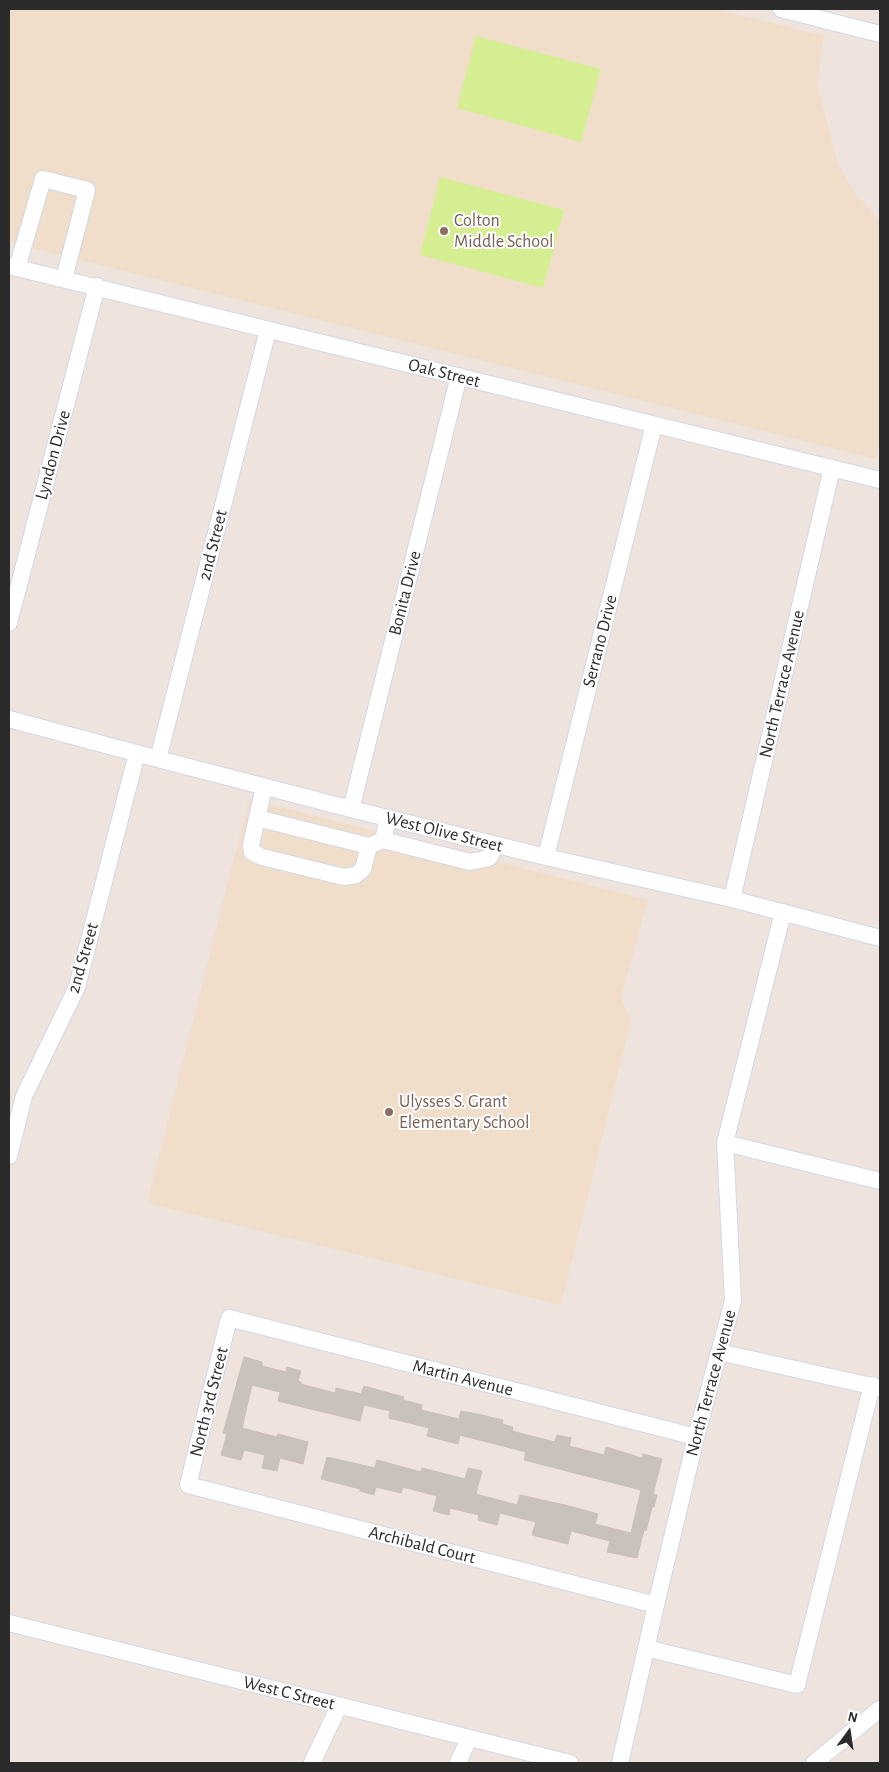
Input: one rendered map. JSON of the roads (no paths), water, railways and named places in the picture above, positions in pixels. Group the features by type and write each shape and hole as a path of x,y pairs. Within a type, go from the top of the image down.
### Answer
{"street":[{"path":"781,9 880,34"},
{"path":"13,267 43,178 87,190 64,279"},
{"name":"Oak Street","path":"13,267 97,286 268,330 880,480"},
{"name":"Lyndon Drive","path":"9,623 97,286"},
{"name":"2nd Street","path":"158,760 268,330"},
{"name":"Bonita Drive","path":"351,809 459,376"},
{"name":"Serrano Drive","path":"546,857 654,425"},
{"name":"North Terrace Avenue","path":"732,899 832,468"},
{"name":"West Olive Street","path":"9,719 158,760 351,809 546,857 732,899 880,938"},
{"name":"2nd Street","path":"9,1156 24,1096 78,987 137,753"},
{"path":"264,787 251,845 252,852 262,857 344,877 356,875 363,869 388,818"},
{"path":"257,818 470,862 489,858 496,845"},
{"name":"North Terrace Avenue","path":"620,1763 696,1437 733,1301 725,1143 783,912"},
{"path":"725,1143 880,1181"},
{"name":"Martin Avenue","path":"229,1318 696,1437"},
{"name":"North 3rd Street","path":"188,1485 229,1318"},
{"path":"646,1648 798,1685 876,1387 719,1352"},
{"name":"Archibald Court","path":"188,1485 656,1605"},
{"name":"West C Street","path":"9,1623 570,1763"},
{"path":"312,1763 339,1706"},
{"path":"814,1763 880,1709"},
{"path":"458,1763 469,1738"},
{"path":"830,1763 838,1743"}],"place":[{"name":"Colton Middle School","path":"444,231"},
{"name":"Ulysses S. Grant Elementary School","path":"389,1112"}]}
